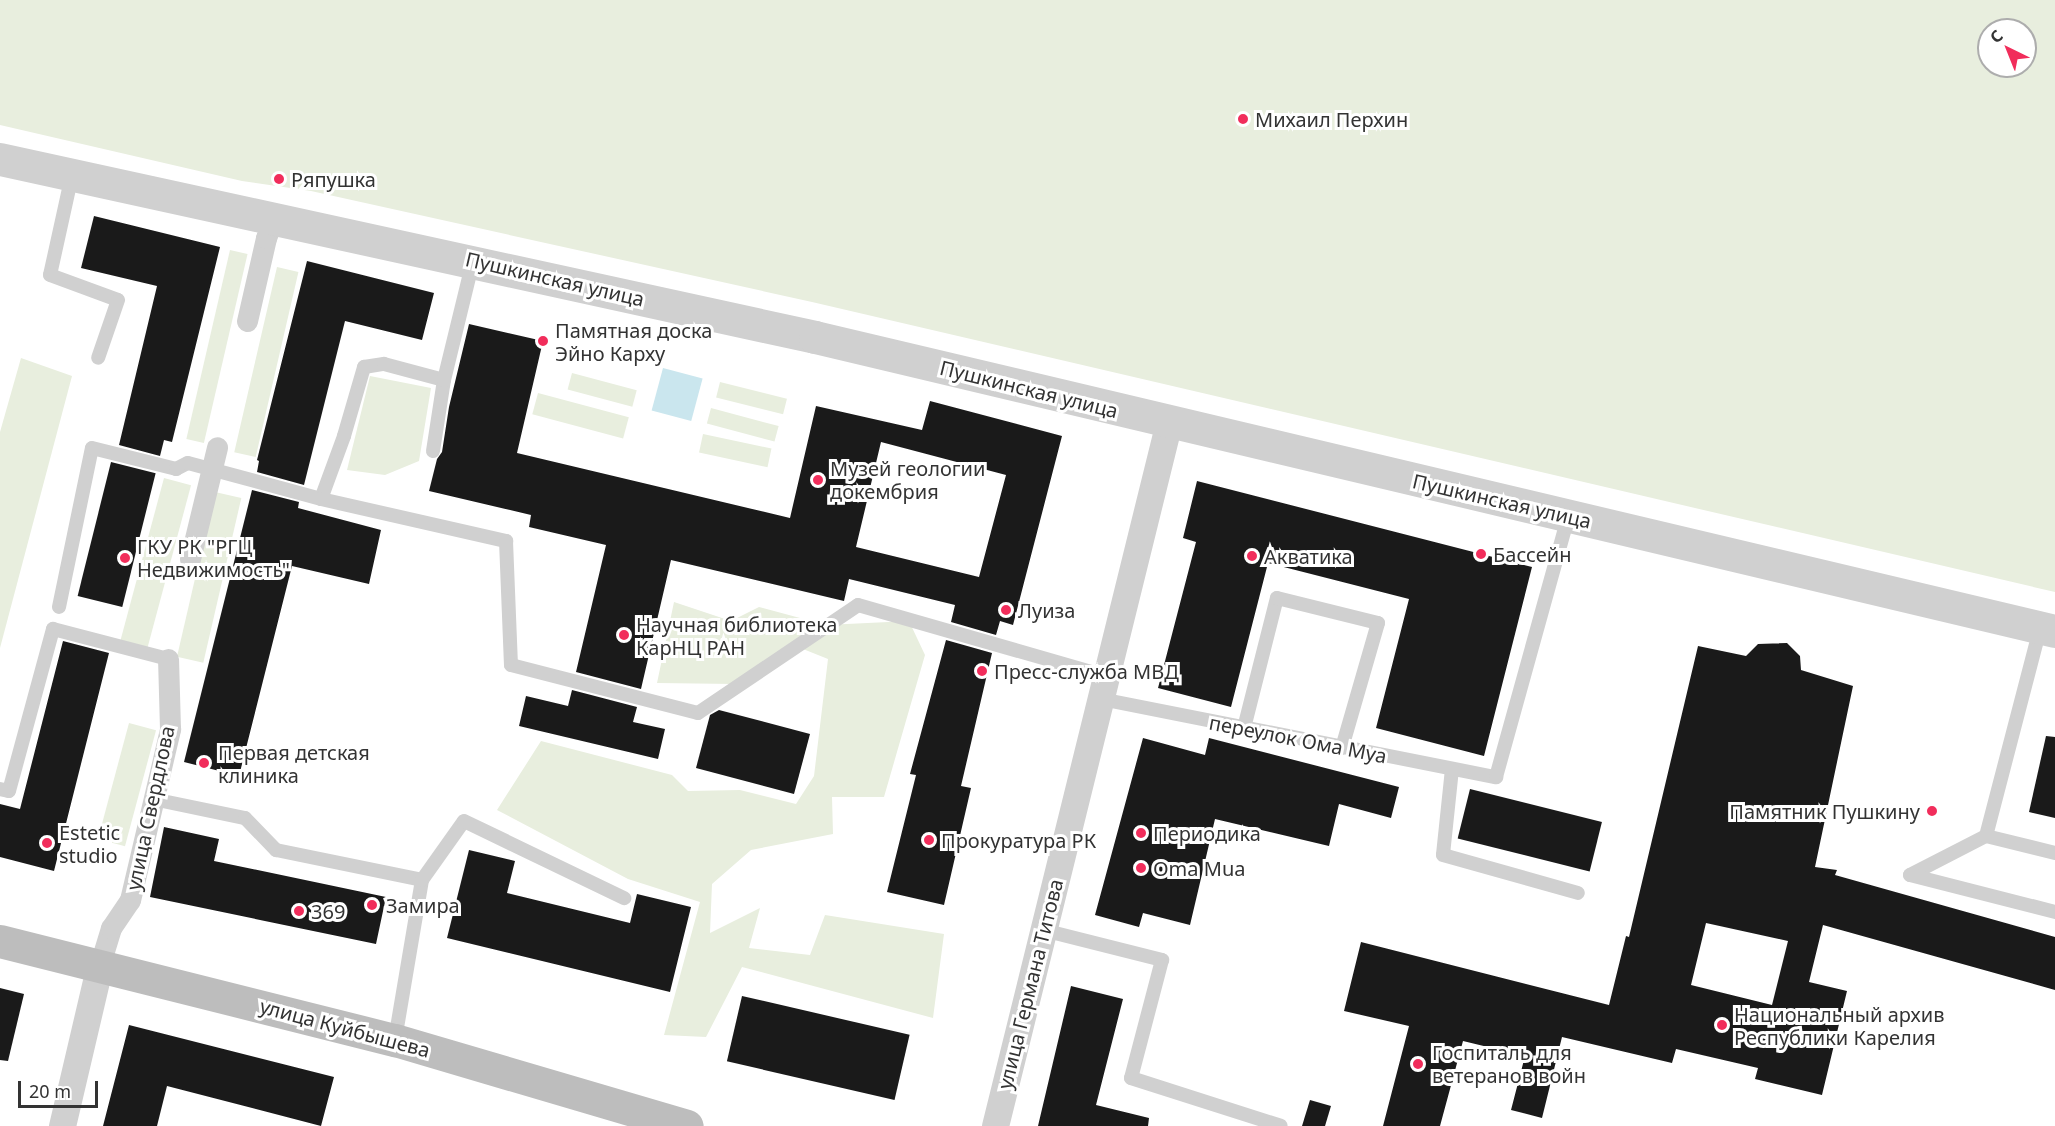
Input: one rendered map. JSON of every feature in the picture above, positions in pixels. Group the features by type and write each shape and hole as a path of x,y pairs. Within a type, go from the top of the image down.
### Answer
{"main road":[{"name":"улица Куйбышева","path":"0,941 100,964 395,1040 687,1126"}],"street":[{"name":"Пушкинская улица","path":"0,159 274,217 804,335 2047,630"},
{"path":"247,321 266,238 274,217"},
{"name":"улица Германа Титова","path":"995,1126 1169,422"},
{"path":"190,560 217,447"},
{"name":"улица Свердлова","path":"62,1126 100,964 111,928 130,900 170,729 168,659"}],"lane":[{"path":"72,175 50,275 118,300 98,358"},
{"path":"433,451 444,380 472,261"},
{"path":"59,607 92,448 176,469 188,463 321,499 344,436 364,367 384,364 444,380"},
{"name":"переулок Ома Муа","path":"321,499 506,541 511,665 698,713 858,605 1103,687 1244,728 1496,777 1568,516"},
{"path":"1244,728 1277,598 1378,623 1342,748"},
{"path":"0,789 9,791 53,629 168,659"},
{"path":"1986,836 2047,630"},
{"path":"1452,769 1443,855 1578,893"},
{"path":"153,798 245,818 276,850 422,880"},
{"path":"395,1040 422,880 464,821 624,898"},
{"path":"2055,853 1986,836 1910,875 2055,912"},
{"path":"1043,930 1162,960 1131,1078 1281,1126"}],"green space":[{"path":"0,0 2055,0 2055,592 812,302 311,191 242,181 0,125"},
{"path":"230,250 248,254 204,443 186,439"},
{"path":"277,267 298,272 256,457 234,452"},
{"path":"21,358 72,376 0,648 0,432"},
{"path":"572,373 637,390 632,407 568,389"},
{"path":"370,376 431,388 419,461 385,475 347,470"},
{"path":"720,382 787,399 783,414 716,398"},
{"path":"538,393 629,417 623,439 532,414"},
{"path":"711,408 779,426 774,442 707,423"},
{"path":"703,434 771,449 768,467 699,453"},
{"path":"164,478 191,485 148,648 121,640"},
{"path":"215,492 241,498 203,663 177,657"},
{"path":"674,602 731,621 759,607 826,625 909,621 925,655 884,797 832,797 833,834 751,850 712,884 710,933 760,908 749,948 810,955 825,915 944,934 933,1018 742,967 706,1037 664,1035 700,902 628,879 497,810 541,741 672,775 688,791 740,790 796,804 814,776 828,659 793,645 734,684 657,683"},
{"path":"129,723 156,730 125,846 98,839"}],"water":[{"path":"663,368 703,379 691,421 652,411"}],"building":[{"path":"94,216 220,247 172,442 164,440 160,456 119,445 157,286 81,268"},
{"path":"307,261 434,293 422,340 345,321 304,485 257,472 259,461 257,460"},
{"path":"469,324 543,341 517,453 790,518 816,406 922,430 930,401 1062,436 1013,625 1000,621 996,635 951,622 955,605 849,579 844,601 671,560 641,689 576,672 606,545 529,527 531,515 429,491 437,459 442,452 449,407","holes":["881,442 1006,475 979,577 856,547"]},
{"path":"111,462 156,473 122,607 78,596"},
{"path":"1197,481 1532,567 1484,756 1376,728 1409,599 1268,563 1231,707 1158,688 1196,542 1183,538"},
{"path":"252,490 299,502 298,508 381,530 369,584 292,566 239,776 184,762"},
{"path":"946,640 992,653 961,786 971,788 944,905 887,892 916,775 910,774"},
{"path":"63,641 109,653 54,871 0,857 0,804 20,809"},
{"path":"1787,643 1800,656 1801,670 1853,686 1815,867 1837,870 1835,875 2055,937 2055,990 1823,925 1809,982 1847,991 1822,1095 1755,1079 1758,1068 1676,1049 1672,1063 1562,1037 1542,1118 1511,1110 1525,1056 1463,1041 1440,1126 1383,1126 1409,1026 1344,1011 1361,942 1609,1005 1626,936 1629,937 1698,646 1746,656 1758,644","holes":["1706,923 1788,941 1772,1005 1691,985"]},
{"path":"572,690 637,707 633,722 665,729 658,759 519,726 526,696 568,706"},
{"path":"719,710 810,734 794,794 696,768 710,715"},
{"path":"2046,736 2055,737 2055,818 2029,812"},
{"path":"1143,738 1205,755 1209,738 1399,787 1391,818 1339,804 1329,846 1215,819 1190,925 1143,913 1139,927 1095,915"},
{"path":"1470,789 1602,822 1590,871 1458,838"},
{"path":"164,827 219,839 214,861 386,897 376,944 150,897"},
{"path":"469,850 515,861 507,893 630,923 637,894 691,907 670,992 447,938"},
{"path":"1071,986 1123,999 1096,1105 1149,1118 1148,1126 1038,1126"},
{"path":"0,988 24,994 8,1061 0,1060"},
{"path":"742,996 910,1035 895,1100 727,1061"},
{"path":"129,1025 334,1077 321,1126 167,1086 157,1126 103,1126"},
{"path":"1310,1100 1331,1106 1325,1126 1302,1126"}],"place":[{"name":"Михаил Перхин","path":"1243,119"},
{"name":"Ряпушка","path":"279,179"},
{"name":"Памятная доска Эйно Карху","path":"543,341"},
{"name":"Музей геологии докембрия","path":"818,480"},
{"name":"Бассейн","path":"1481,554"},
{"name":"Акватика","path":"1252,556"},
{"name":"ГКУ РК \"РГЦ Недвижимость\"","path":"125,558"},
{"name":"Луиза","path":"1006,610"},
{"name":"Научная библиотека КарНЦ РАН","path":"624,635"},
{"name":"Пресс-служба МВД","path":"982,671"},
{"name":"Первая детская клиника","path":"204,763"},
{"name":"Памятник Пушкину","path":"1932,811"},
{"name":"Периодика","path":"1141,833"},
{"name":"Прокуратура РК","path":"929,840"},
{"name":"Estetic studio","path":"47,843"},
{"name":"Oma Mua","path":"1141,868"},
{"name":"Замира","path":"372,905"},
{"name":"369","path":"299,911"},
{"name":"Национальный архив Республики Карелия","path":"1722,1025"},
{"name":"Госпиталь для ветеранов войн","path":"1418,1064"}]}
